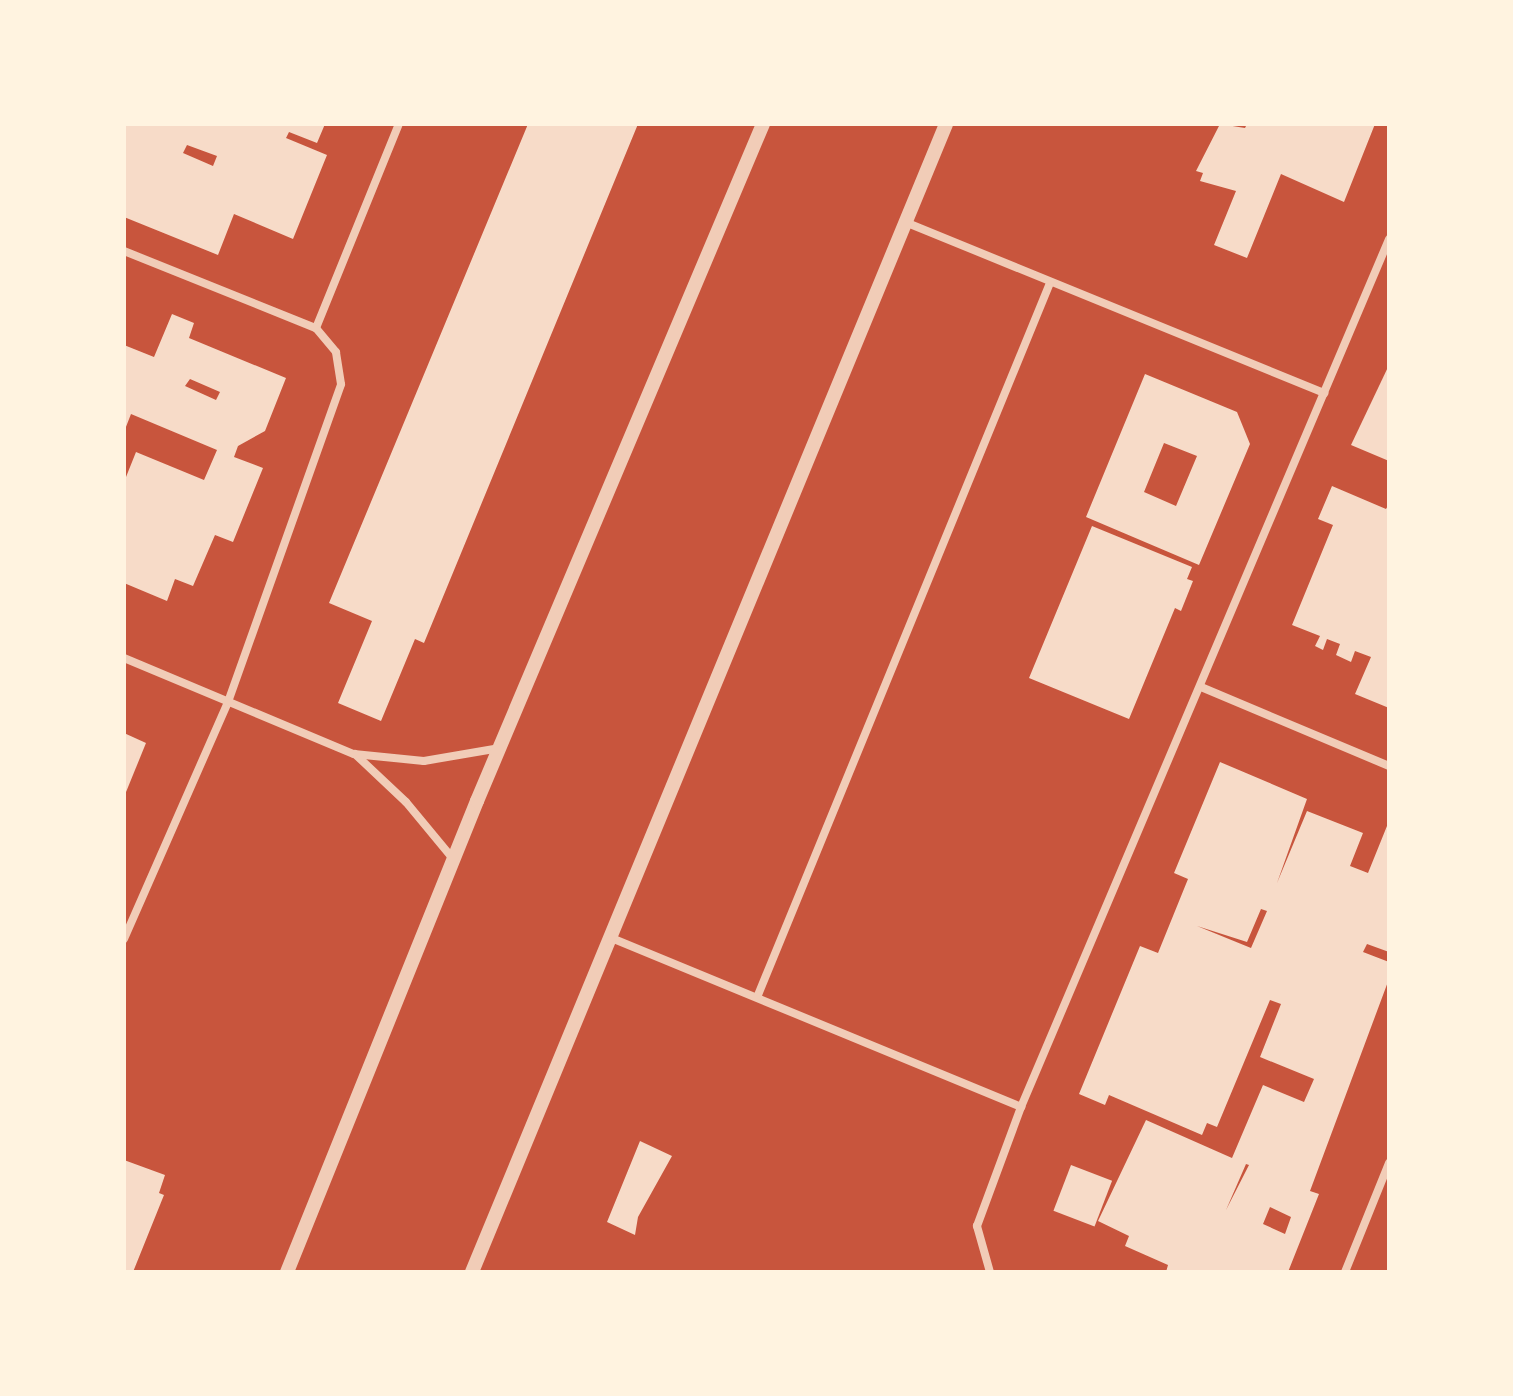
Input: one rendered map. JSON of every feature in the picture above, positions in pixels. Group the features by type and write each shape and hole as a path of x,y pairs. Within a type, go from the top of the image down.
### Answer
{"street":[{"path":"316,328 399,124"},
{"path":"287,1272 500,748 763,124"},
{"path":"472,1272 946,124"},
{"path":"905,222 1325,393"},
{"path":"990,1272 977,1226 1021,1107 1389,239"},
{"path":"124,251 316,328 336,352 341,384 228,702 124,939"},
{"path":"758,995 1050,283"},
{"path":"124,658 354,754 424,761 500,748"},
{"path":"1201,687 1389,766"},
{"path":"354,754 406,802 454,860"},
{"path":"609,937 758,995 1021,1107"},
{"path":"1345,1272 1389,1163"}],"building":[{"path":"124,124 325,124 317,143 289,132 286,138 327,155 293,239 234,214 218,255 124,217","holes":["187,145 217,156 213,166 183,153"]},
{"path":"528,124 638,124 424,643 415,639 381,721 338,703 372,621 329,603"},
{"path":"1220,124 1245,128 1247,124 1375,124 1344,202 1281,174 1247,258 1214,245 1236,191 1200,181 1203,173 1196,171"},
{"path":"172,314 194,323 189,338 286,378 265,431 238,446 234,457 263,468 233,542 215,535 193,586 175,579 167,601 124,583 124,482 136,452 204,480 217,450 131,414 124,432 124,345 154,357","holes":["190,379 220,392 216,400 185,386"]},
{"path":"1389,365 1389,461 1351,445"},
{"path":"1145,374 1237,412 1250,444 1199,565 1086,517","holes":["1164,443 1197,456 1176,506 1144,492"]},
{"path":"1332,486 1386,509 1389,504 1389,708 1355,694 1371,657 1355,651 1351,662 1336,655 1340,644 1327,639 1323,650 1315,646 1320,636 1292,625 1333,525 1318,519"},
{"path":"1092,526 1192,567 1187,579 1193,581 1181,611 1175,608 1129,719 1029,678"},
{"path":"124,733 146,743 124,797"},
{"path":"1220,762 1307,799 1277,883 1307,811 1363,833 1350,866 1368,873 1389,821 1389,952 1367,944 1363,952 1389,962 1389,979 1310,1191 1319,1194 1288,1272 1166,1272 1168,1265 1125,1246 1129,1236 1098,1221 1146,1120 1232,1158 1263,1085 1304,1102 1314,1079 1260,1057 1281,1004 1270,1000 1217,1127 1207,1123 1202,1135 1109,1095 1105,1105 1079,1094 1140,946 1158,953 1188,879 1174,873","holes":["1261,909 1267,911 1251,948 1197,926 1247,942","1246,1164 1249,1165 1226,1210","1270,1207 1291,1217 1285,1234 1263,1224"]},
{"path":"640,1141 672,1156 638,1217 635,1235 607,1222"},
{"path":"124,1160 165,1175 159,1193 164,1195 133,1272 124,1272"},
{"path":"1071,1165 1112,1181 1095,1227 1053,1211"}]}
